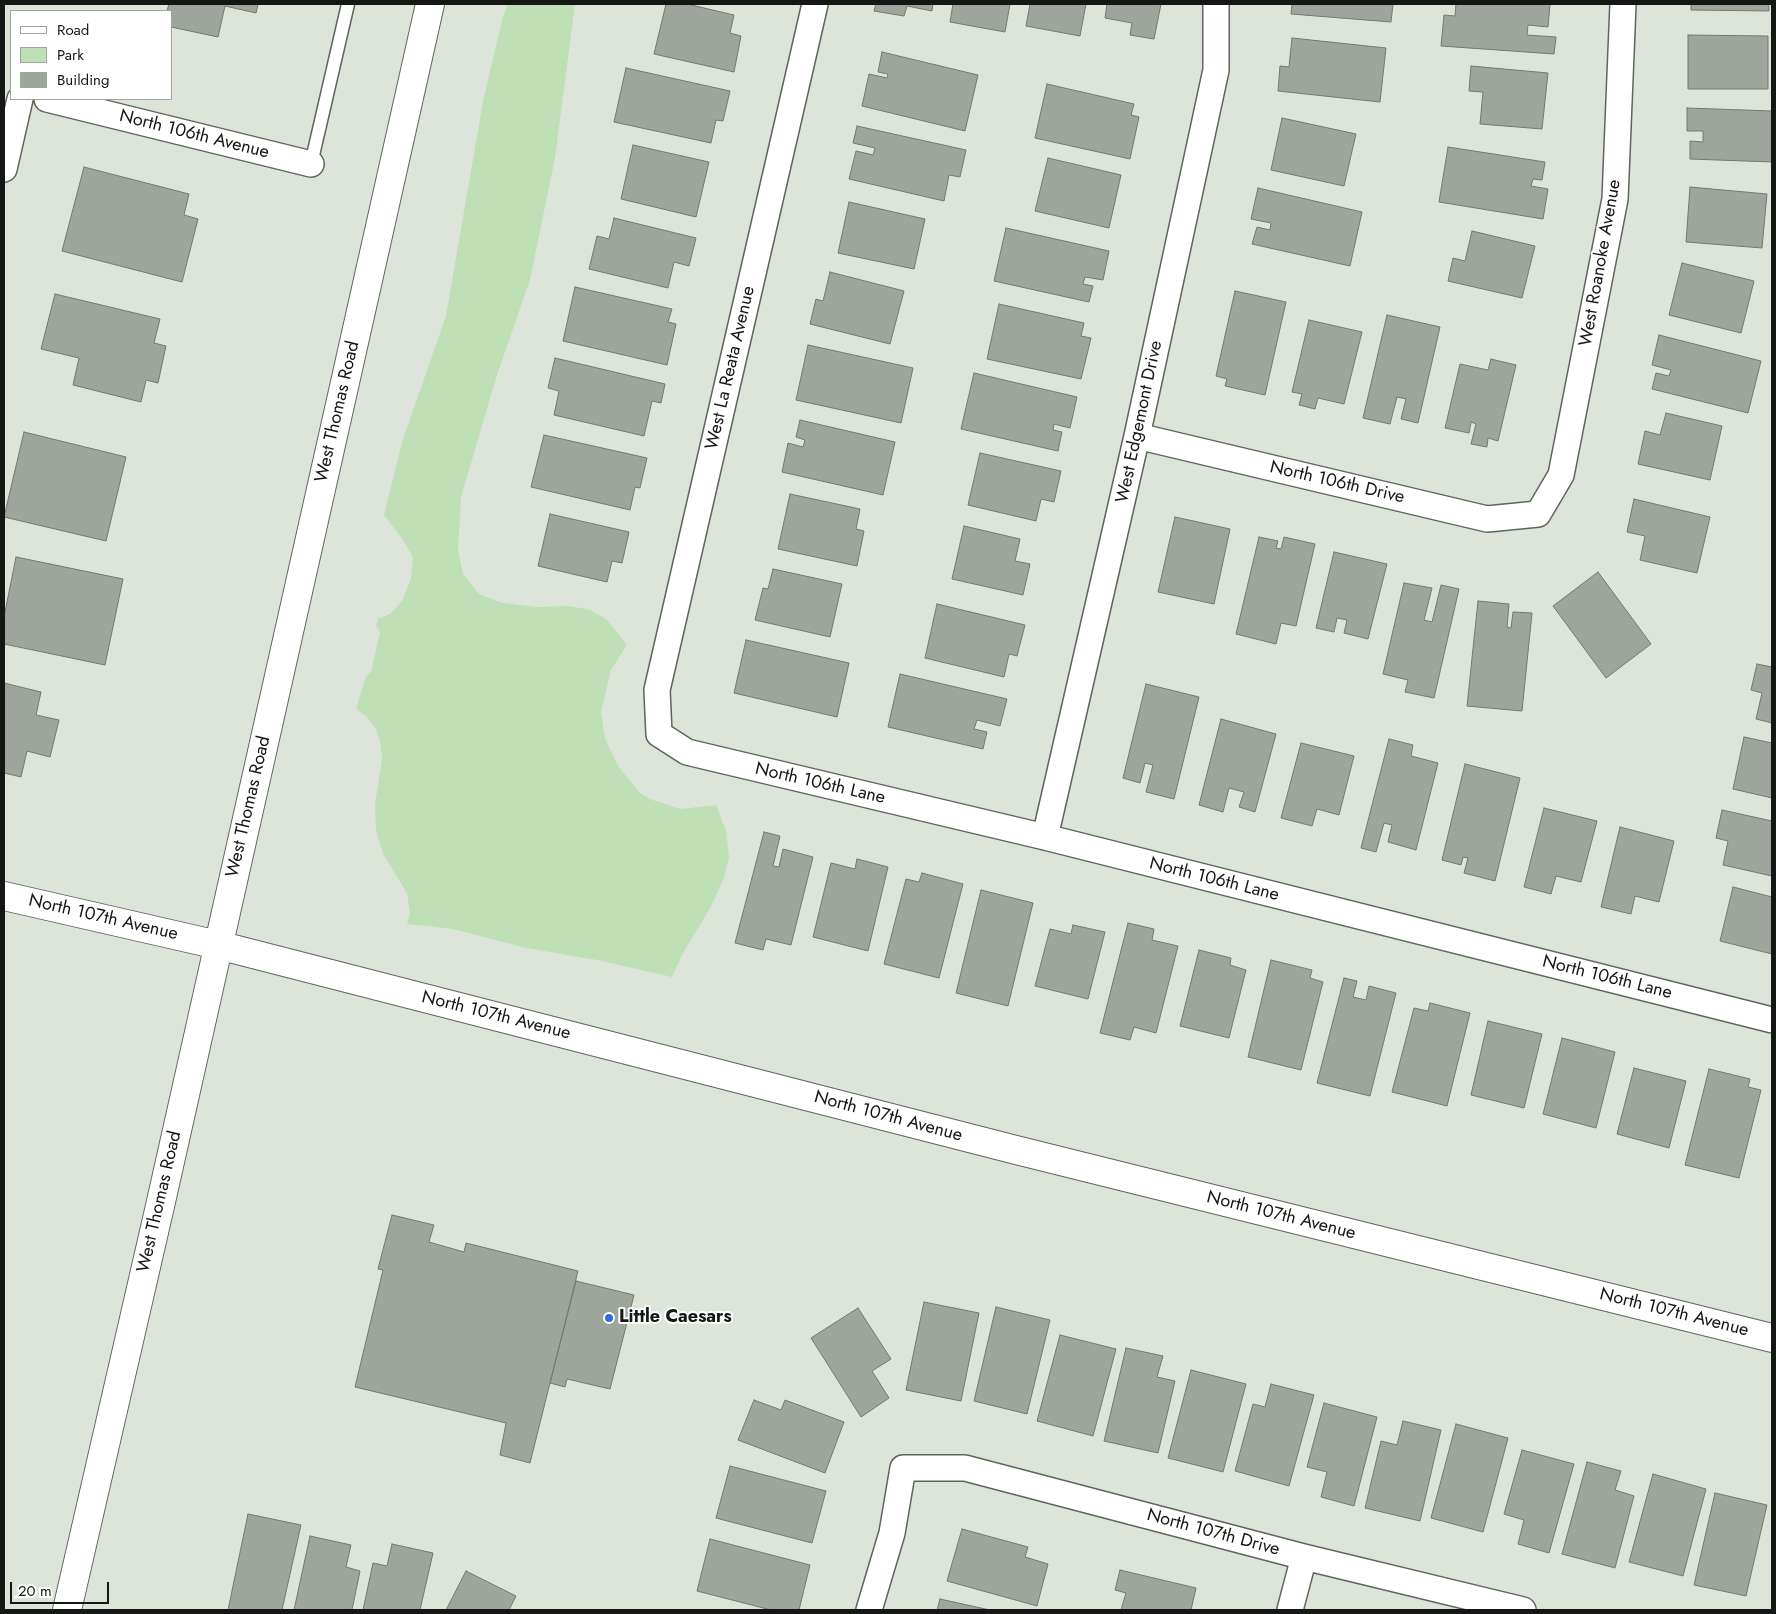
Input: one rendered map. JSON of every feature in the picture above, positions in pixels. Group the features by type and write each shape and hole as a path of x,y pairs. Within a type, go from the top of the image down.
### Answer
{"main road":[{"name":"West Thomas Road","path":"67,1610 430,4"},
{"name":"North 107th Avenue","path":"4,896 218,945 1026,1152 1772,1338"}],"street":[{"name":"West La Reata Avenue","path":"659,734 657,690 815,4"},
{"name":"West Edgemont Drive","path":"1045,837 1137,436 1216,70 1216,4"},
{"name":"West Roanoke Avenue","path":"1538,514 1561,475 1615,199 1623,4"},
{"path":"4,169 20,100"},
{"name":"North 106th Avenue","path":"51,100 312,164"},
{"name":"North 106th Drive","path":"1137,436 1487,519 1538,514"},
{"name":"North 106th Lane","path":"659,734 687,752 1045,837 1772,1020"},
{"name":"North 107th Drive","path":"869,1610 892,1533 903,1468 965,1468 1304,1557 1523,1610"},
{"path":"1290,1610 1304,1557"}],"lane":[{"path":"312,164 348,4"}],"green space":[{"path":"508,4 575,4 555,158 530,280 497,375 461,497 458,550 463,574 479,594 503,603 537,607 567,606 588,609 606,619 627,645 611,670 601,712 605,738 618,766 640,793 650,799 681,809 716,805 726,831 729,857 723,881 672,977 597,960 526,948 453,929 407,924 410,913 407,893 383,854 376,831 375,804 382,759 380,741 375,728 366,716 356,709 366,676 371,672 380,632 376,626 378,619 390,614 402,601 411,578 413,557 384,515 402,442 446,316 483,101 503,16"}],"building":[{"path":"169,4 258,4 256,13 225,6 218,37 172,27 172,10 167,10"},
{"path":"666,4 687,4 734,15 730,33 741,36 734,72 654,54"},
{"path":"876,4 933,4 932,11 907,6 904,16 874,11"},
{"path":"953,4 1010,4 1005,32 950,22"},
{"path":"1030,4 1086,4 1080,36 1026,26"},
{"path":"1107,4 1161,4 1154,39 1130,35 1132,23 1105,18"},
{"path":"1292,4 1393,4 1391,22 1291,14"},
{"path":"1456,4 1550,4 1548,27 1528,25 1527,35 1556,37 1554,54 1441,46 1444,15 1455,16"},
{"path":"1691,4 1769,4 1769,11 1691,10"},
{"path":"1688,35 1768,36 1768,89 1688,89"},
{"path":"1292,38 1386,48 1380,102 1278,91 1280,66 1289,67"},
{"path":"882,52 978,75 965,131 862,106 869,74 887,78 888,74 878,72"},
{"path":"1471,66 1548,73 1542,129 1480,124 1483,92 1469,91"},
{"path":"626,68 730,91 723,121 716,120 711,143 614,122"},
{"path":"1047,84 1134,104 1131,115 1139,117 1130,159 1035,138"},
{"path":"1687,108 1772,111 1772,162 1690,159 1690,141 1703,142 1703,131 1687,131"},
{"path":"1282,118 1356,134 1344,186 1271,170"},
{"path":"857,126 966,150 960,177 949,175 944,201 849,179 856,151 873,155 875,148 853,143"},
{"path":"633,145 709,162 696,217 621,199"},
{"path":"1448,147 1545,162 1542,180 1533,179 1531,186 1548,189 1543,219 1439,202"},
{"path":"1048,158 1121,175 1109,228 1035,211"},
{"path":"84,167 189,194 184,215 198,219 182,282 62,251"},
{"path":"1690,187 1767,194 1762,248 1686,242"},
{"path":"1258,188 1362,212 1350,266 1252,244 1257,227 1270,230 1271,223 1251,219"},
{"path":"849,202 925,219 914,269 838,253"},
{"path":"614,218 696,238 689,266 674,262 668,288 589,269 597,236 609,239"},
{"path":"1006,228 1109,251 1103,280 1085,277 1083,284 1093,286 1089,302 994,281"},
{"path":"1472,231 1535,246 1522,298 1448,281 1453,258 1465,261"},
{"path":"1682,263 1754,281 1741,333 1669,315"},
{"path":"830,272 904,291 890,344 810,324 816,299 823,301"},
{"path":"575,287 672,309 668,322 676,324 667,365 563,341"},
{"path":"1235,291 1286,302 1265,395 1225,386 1227,379 1216,376"},
{"path":"55,294 160,319 154,343 166,346 158,383 146,380 141,402 73,385 79,358 41,349"},
{"path":"999,304 1084,323 1081,336 1091,338 1081,379 987,359"},
{"path":"1387,315 1440,327 1418,423 1401,419 1406,399 1397,397 1390,424 1363,418"},
{"path":"1309,320 1362,332 1344,404 1318,398 1315,409 1299,405 1302,394 1292,392"},
{"path":"1659,335 1761,361 1748,413 1652,389 1656,373 1669,376 1671,370 1652,365"},
{"path":"808,345 913,368 901,423 796,400"},
{"path":"555,358 665,384 661,403 652,401 644,436 554,415 559,391 548,388"},
{"path":"1491,359 1516,365 1498,441 1488,438 1487,447 1471,444 1476,424 1471,422 1469,433 1445,428 1460,364 1488,370"},
{"path":"974,373 1077,397 1070,428 1054,424 1053,430 1062,432 1058,451 961,429"},
{"path":"1666,413 1722,426 1710,480 1638,464 1645,431 1660,435"},
{"path":"800,420 895,442 883,495 782,472 788,443 803,447 805,440 796,437"},
{"path":"24,432 126,457 106,541 4,517"},
{"path":"544,435 647,458 640,488 635,487 630,510 531,487"},
{"path":"980,453 1061,471 1054,502 1041,499 1036,521 968,505"},
{"path":"790,494 860,509 856,529 864,531 857,566 778,549"},
{"path":"1634,499 1710,517 1697,573 1640,560 1645,536 1627,532"},
{"path":"550,514 629,532 622,563 612,561 607,582 538,566"},
{"path":"1175,517 1230,529 1214,604 1158,592"},
{"path":"964,526 1020,539 1015,561 1030,564 1023,595 952,579"},
{"path":"1259,537 1278,541 1276,548 1281,549 1284,537 1315,544 1296,626 1281,623 1276,644 1236,634"},
{"path":"1334,552 1387,564 1368,639 1344,633 1347,620 1337,618 1334,632 1316,628"},
{"path":"16,557 123,579 105,665 4,644 4,617"},
{"path":"773,569 842,584 830,637 755,620 763,588 768,589"},
{"path":"1598,572 1651,644 1606,678 1553,606"},
{"path":"1404,583 1432,588 1424,620 1432,622 1441,585 1459,589 1434,698 1405,692 1408,680 1383,674"},
{"path":"1478,601 1509,604 1507,627 1511,628 1513,612 1532,613 1522,711 1467,706"},
{"path":"937,604 1025,625 1017,656 1009,654 1004,677 925,658"},
{"path":"746,640 849,663 837,717 734,693"},
{"path":"1757,664 1772,667 1772,723 1756,719 1762,693 1751,690"},
{"path":"900,674 1007,699 1000,726 977,720 974,729 987,732 983,749 888,727"},
{"path":"4,683 41,692 36,715 59,720 50,757 27,751 21,777 4,773"},
{"path":"1146,684 1199,697 1174,799 1146,792 1153,765 1145,763 1140,783 1123,778"},
{"path":"1221,719 1276,734 1255,812 1239,807 1244,792 1229,788 1223,812 1199,805"},
{"path":"1744,737 1772,743 1772,798 1733,789"},
{"path":"1389,739 1413,745 1411,756 1438,763 1416,850 1388,842 1392,825 1384,823 1376,852 1361,848"},
{"path":"1301,743 1354,756 1339,815 1317,809 1312,826 1281,818"},
{"path":"1465,764 1520,778 1495,881 1464,873 1468,858 1463,857 1461,865 1442,860"},
{"path":"1544,808 1597,821 1581,882 1556,876 1551,894 1524,887"},
{"path":"1722,810 1772,821 1772,876 1723,865 1728,841 1716,838"},
{"path":"1620,827 1674,841 1659,902 1635,896 1631,914 1601,907"},
{"path":"764,832 780,836 773,866 779,867 783,849 813,857 791,945 766,939 763,950 735,943"},
{"path":"857,859 888,867 868,951 813,937 831,863 855,869"},
{"path":"922,873 963,884 939,978 884,964 906,879 919,882"},
{"path":"1733,887 1772,897 1772,954 1720,941"},
{"path":"981,890 1033,903 1008,1006 956,993"},
{"path":"1128,923 1154,929 1152,940 1178,946 1156,1033 1134,1027 1130,1040 1100,1033"},
{"path":"1073,925 1105,932 1088,999 1035,986 1050,929 1071,934"},
{"path":"1199,950 1231,958 1230,965 1246,970 1229,1038 1180,1026"},
{"path":"1271,960 1312,970 1310,978 1323,982 1301,1070 1248,1057"},
{"path":"1344,978 1357,981 1353,997 1366,1000 1369,986 1396,993 1370,1096 1317,1083"},
{"path":"1430,1003 1470,1013 1447,1106 1392,1092 1414,1008 1428,1011"},
{"path":"1488,1021 1542,1034 1524,1108 1471,1095"},
{"path":"1562,1038 1615,1052 1596,1128 1543,1114"},
{"path":"1634,1068 1686,1081 1669,1148 1617,1134"},
{"path":"1709,1069 1750,1079 1748,1087 1761,1090 1739,1178 1685,1165"},
{"path":"392,1215 434,1225 429,1242 464,1252 466,1243 578,1271 530,1463 500,1455 506,1423 355,1387 383,1270 378,1269"},
{"path":"576,1281 634,1295 610,1389 567,1379 565,1387 550,1383"},
{"path":"924,1302 979,1313 961,1401 906,1390"},
{"path":"996,1307 1050,1320 1027,1414 974,1401"},
{"path":"858,1308 891,1359 872,1371 889,1398 861,1417 811,1338"},
{"path":"1060,1335 1116,1349 1093,1436 1037,1421"},
{"path":"1126,1348 1163,1356 1157,1377 1175,1381 1158,1453 1104,1441"},
{"path":"1191,1370 1246,1384 1223,1472 1168,1458"},
{"path":"1271,1384 1314,1395 1289,1486 1235,1471 1253,1404 1265,1407"},
{"path":"754,1400 781,1410 785,1400 844,1422 825,1473 738,1440"},
{"path":"1324,1403 1377,1417 1354,1506 1321,1497 1327,1472 1307,1467"},
{"path":"1403,1421 1441,1430 1420,1521 1365,1508 1381,1441 1397,1445"},
{"path":"1456,1424 1508,1438 1483,1532 1431,1518"},
{"path":"1522,1450 1574,1464 1549,1553 1518,1544 1524,1520 1504,1514"},
{"path":"1587,1462 1621,1471 1615,1490 1634,1496 1615,1568 1562,1554"},
{"path":"730,1466 826,1491 812,1543 716,1518"},
{"path":"1653,1474 1706,1489 1683,1576 1629,1562"},
{"path":"1715,1493 1767,1505 1746,1596 1694,1585"},
{"path":"248,1514 301,1525 282,1610 228,1610"},
{"path":"962,1529 1028,1547 1025,1557 1048,1564 1037,1606 947,1581"},
{"path":"310,1536 351,1545 346,1567 360,1571 352,1610 294,1610"},
{"path":"710,1539 810,1565 799,1610 771,1610 697,1591"},
{"path":"392,1544 433,1553 420,1610 363,1610 373,1563 387,1566"},
{"path":"1120,1570 1196,1588 1191,1610 1121,1610 1126,1593 1115,1590"},
{"path":"466,1571 516,1596 509,1610 446,1610"},
{"path":"940,1599 990,1610 937,1610"}],"place":[{"name":"Little Caesars","path":"609,1318"}]}
